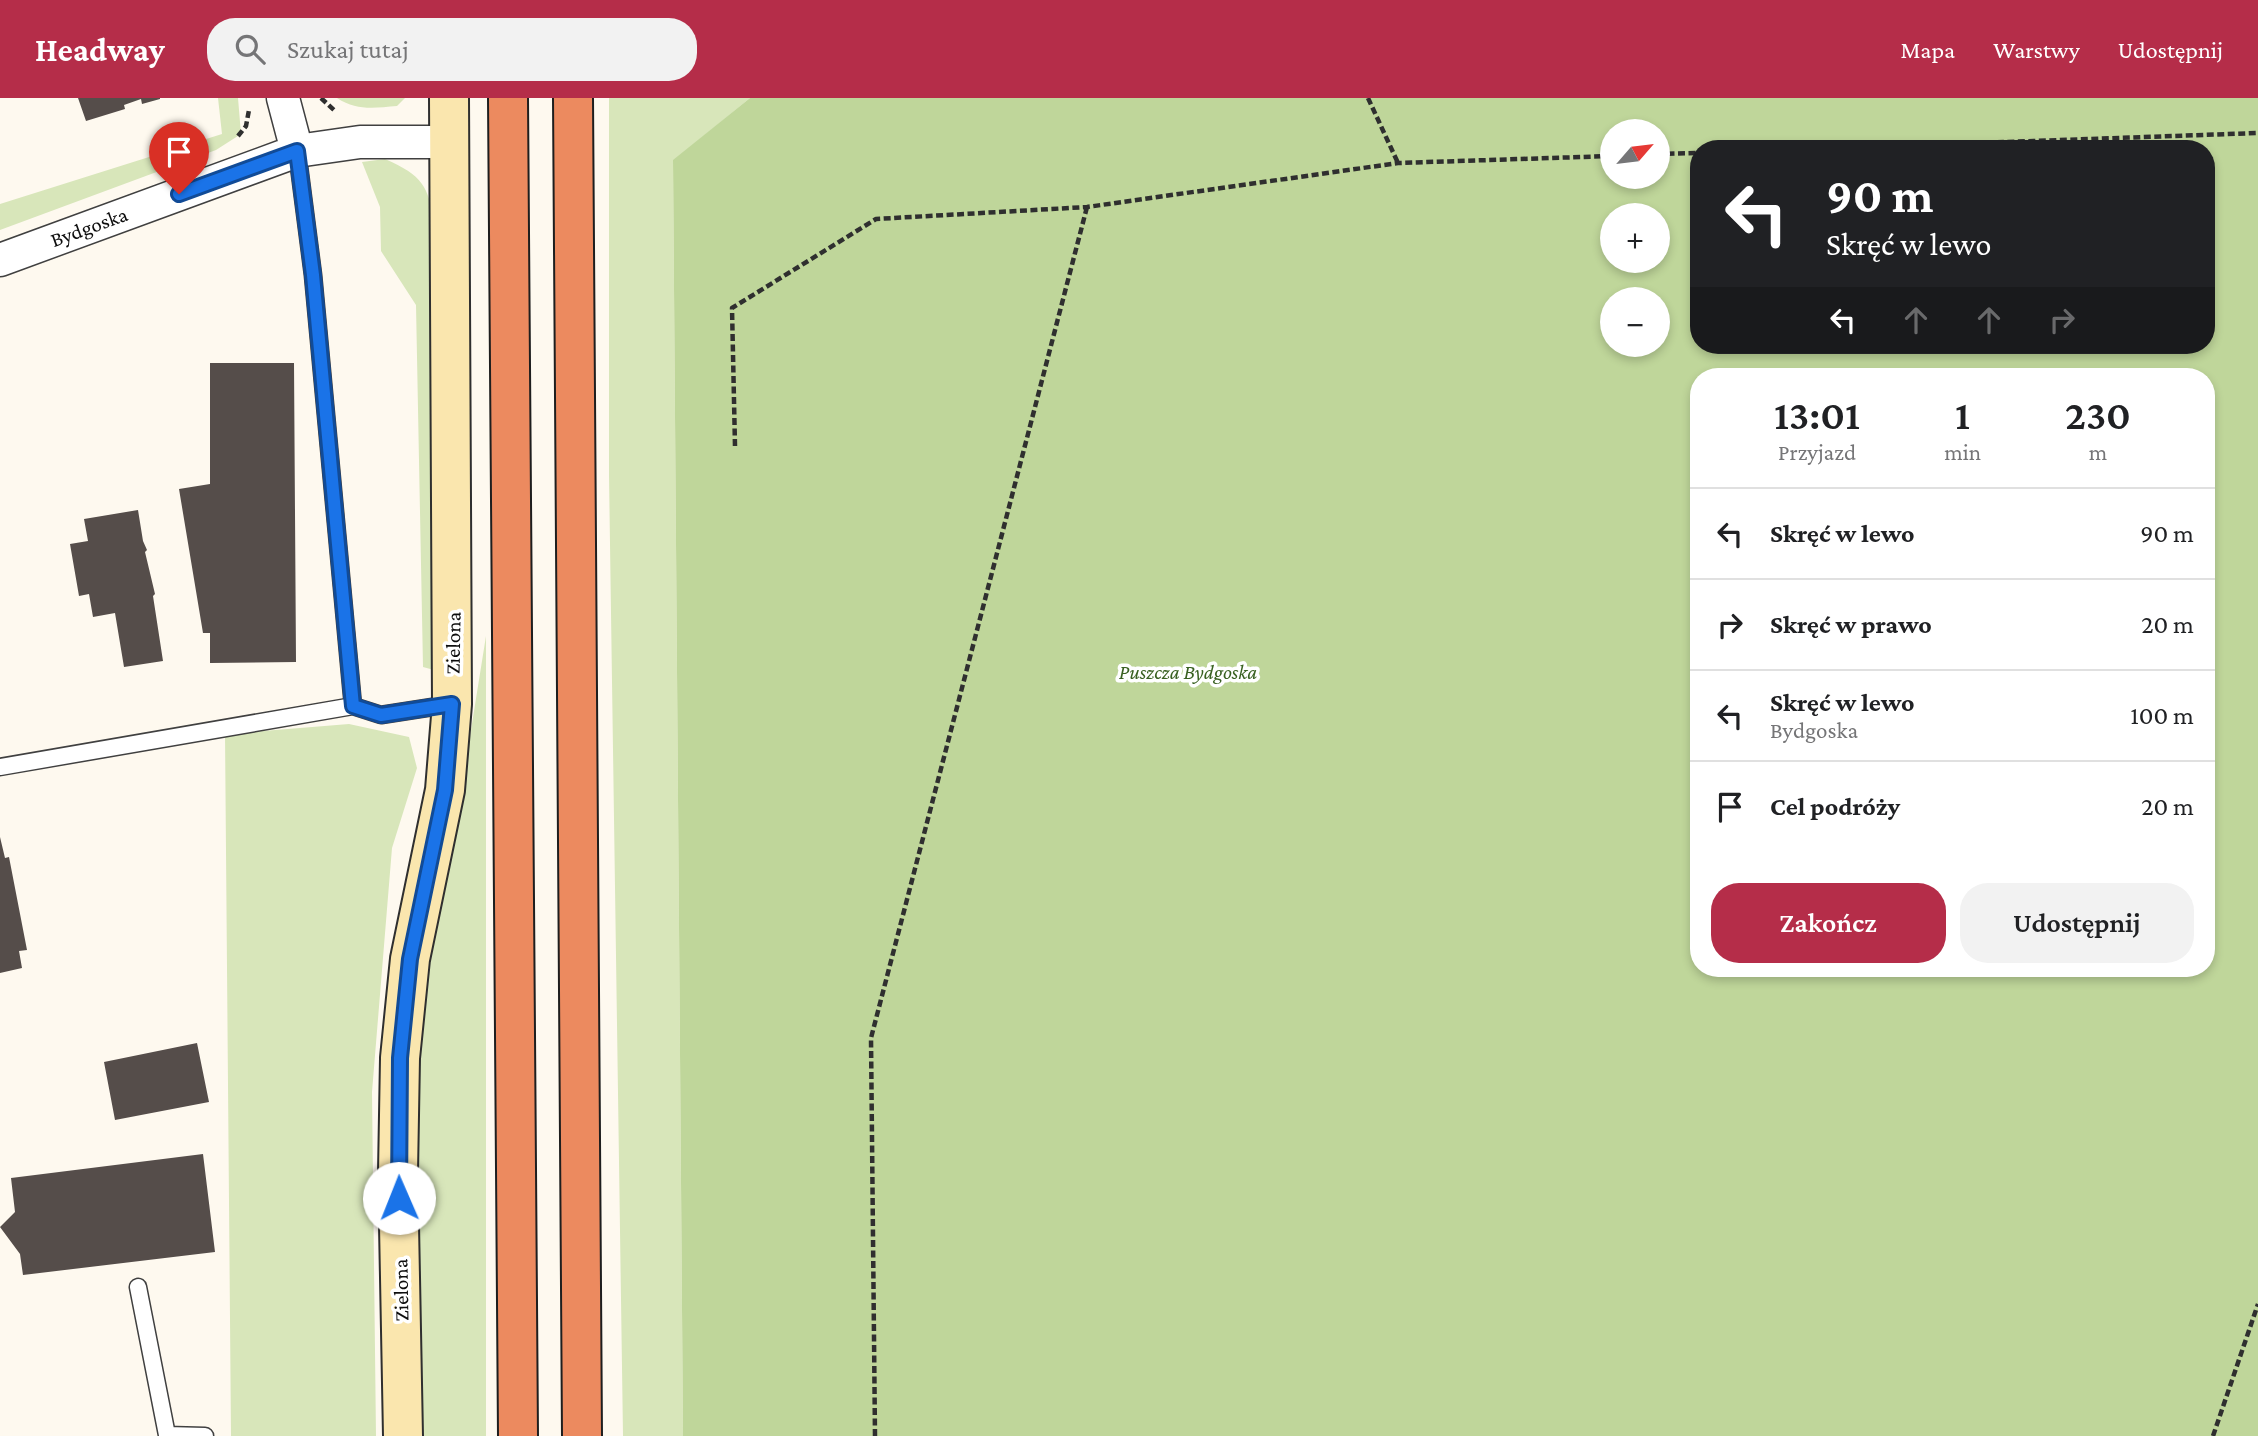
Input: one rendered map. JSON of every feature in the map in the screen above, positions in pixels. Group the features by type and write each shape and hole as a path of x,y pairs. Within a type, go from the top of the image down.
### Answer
{"highway":[{"path":"508,98 518,1436"},
{"path":"573,98 582,1436"}],"street":[{"path":"283,98 297,151"},
{"name":"Zielona","path":"404,1436 398,1172 400,1058 410,959 445,790 452,704 449,98"},
{"name":"Bydgoska","path":"0,260 297,151 360,142 450,142"}],"lane":[{"path":"297,151 314,288 353,706"},
{"path":"0,767 353,706 381,715 452,704"},
{"path":"138,1287 167,1436 205,1436"}],"path":[{"path":"1368,98 1398,163"},
{"path":"2061,140 2258,133"},
{"path":"1670,154 1690,153"},
{"path":"735,446 732,308 876,219 1087,207 1398,163 1600,156"},
{"path":"875,1436 871,1038 1087,207"},
{"path":"2213,1436 2258,1304"}],"green space":[{"path":"218,98 238,98 241,134 216,150 0,230 0,204 222,134"},
{"path":"337,98 405,98 397,106 373,108 359,107"},
{"path":"609,98 750,98 673,161 683,1436 623,1436 609,475"},
{"name":"Puszcza Bydgoska","path":"750,98 2258,98 2258,1436 683,1436 673,160"},
{"path":"385,159 408,171 422,183 430,200 435,225 434,670 423,667 416,305 381,251 380,207 362,162"},
{"path":"486,636 486,1436 421,1436 417,1128 423,998 455,830"},
{"path":"349,724 409,737 417,768 392,848 372,1092 376,1436 231,1436 225,734"}],"building":[{"path":"78,98 160,99 142,104 141,99 124,105 125,109 86,121"},
{"path":"210,363 294,363 296,662 210,663 210,633 203,633 179,489 210,484"},
{"path":"138,510 155,594 153,596 163,661 124,667 115,613 93,617 89,594 79,596 70,544 88,541 84,519"},
{"path":"0,837 5,858 9,857 27,950 19,951 22,968 0,973"},
{"path":"197,1043 209,1102 115,1120 104,1062"},
{"path":"203,1154 215,1252 23,1275 20,1254 0,1227 15,1212 11,1178"}],"route":[{"path":"179,194 297,151 313,275 353,706 381,715 452,704 445,790 410,959 400,1058 399,1198"}]}
